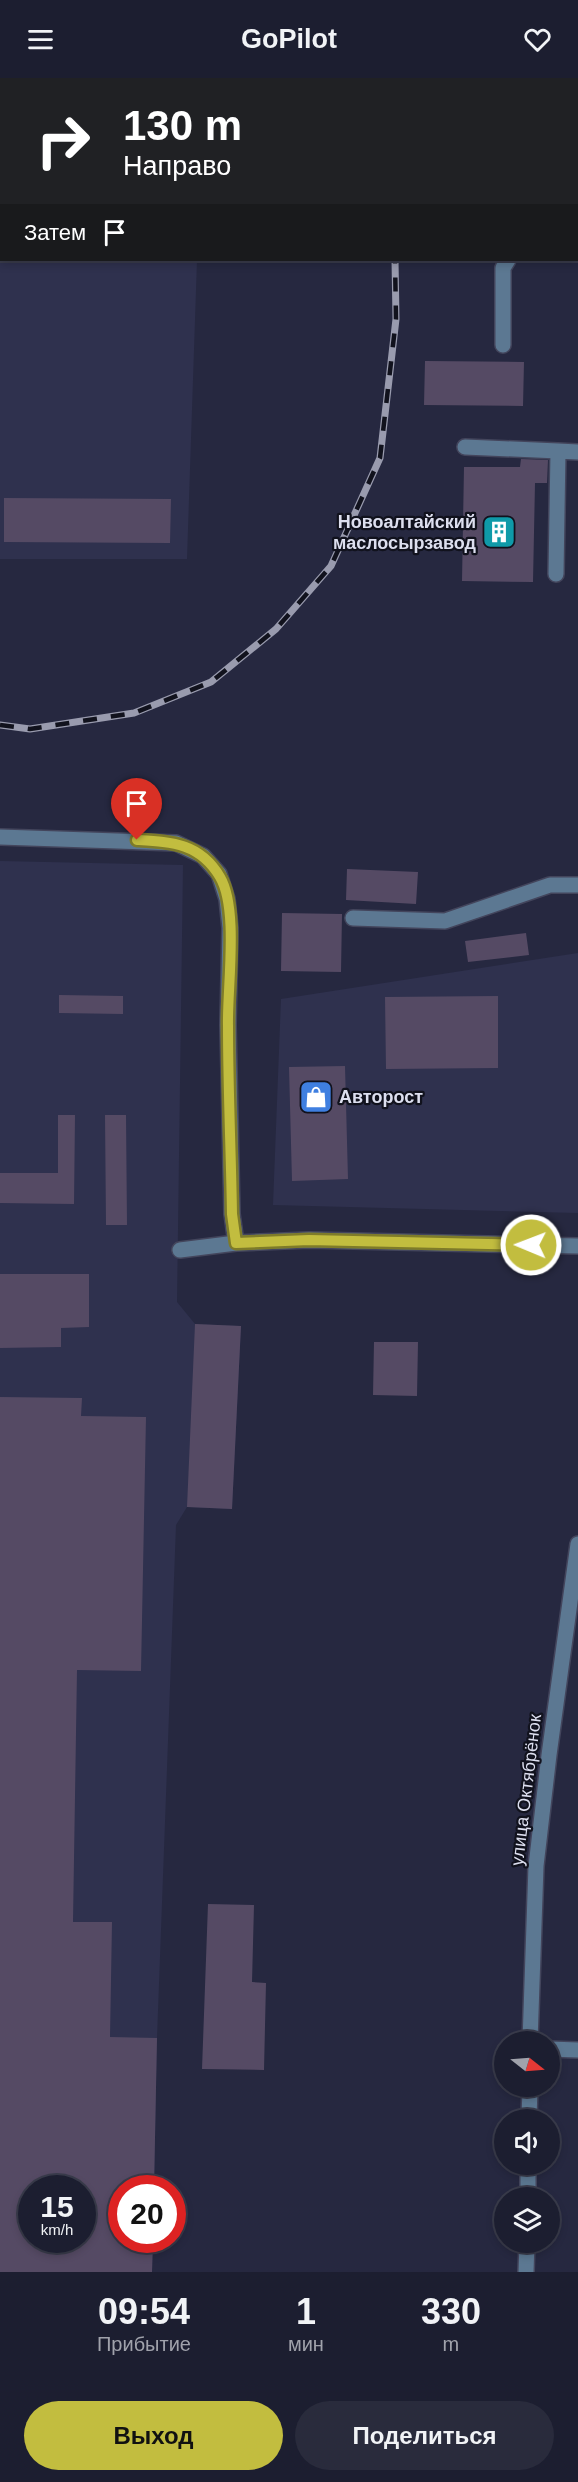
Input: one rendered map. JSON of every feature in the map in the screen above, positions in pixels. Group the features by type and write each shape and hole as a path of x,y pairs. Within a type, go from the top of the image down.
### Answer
{"street":[{"path":"503,345 503,268 507,261"},
{"path":"465,447 578,453"},
{"path":"556,574 558,451"},
{"path":"0,837 176,843 203,856 219,874 227,899 230,928 228,1025 232,1214 236,1243"},
{"path":"352,918 446,921 550,885 578,885"},
{"path":"180,1250 236,1243 309,1240 578,1246"},
{"name":"улица Октябрёнок","path":"530,2031 536,1866 578,1544"},
{"path":"560,2049 578,2050"},
{"path":"526,2272 527,2253"}],"shaded area":[{"path":"0,261 197,261 187,559 0,559"},
{"path":"0,861 183,865 177,1302 195,1324 241,1326 232,1509 187,1507 176,1525 157,2038 154,2175 108,2175 108,2253 153,2253 152,2272 0,2272"},
{"path":"578,953 578,1213 273,1205 281,999"}],"building":[{"path":"425,361 524,362 523,406 424,405"},
{"name":"Новоалтайский маслосырзавод","path":"521,459 548,460 547,483 535,483 533,582 462,581 464,467 520,467"},
{"path":"4,498 171,499 170,543 4,542"},
{"path":"347,869 418,872 416,904 346,900"},
{"path":"282,913 342,914 341,972 281,971"},
{"path":"526,933 529,955 468,962 465,941"},
{"path":"59,995 123,996 123,1014 59,1013"},
{"path":"498,996 498,1068 386,1069 385,997"},
{"path":"345,1066 348,1179 292,1181 289,1067"},
{"path":"58,1115 75,1115 74,1204 0,1203 0,1173 58,1173"},
{"path":"105,1115 126,1115 127,1225 106,1225"},
{"path":"0,1274 89,1274 89,1327 61,1328 61,1347 0,1348"},
{"path":"195,1324 241,1326 232,1509 187,1507"},
{"path":"374,1342 418,1342 417,1396 373,1395"},
{"path":"0,1397 82,1398 81,1416 146,1417 141,1671 77,1670 73,1922 112,1922 110,2037 157,2038 154,2175 108,2175 108,2253 153,2253 152,2272 0,2272"},
{"path":"208,1904 254,1905 252,1982 266,1983 264,2070 202,2069"}],"railway":[{"path":"0,725 30,729 134,713 211,682 276,629 331,566 380,458 396,319 395,261"}],"place":[{"name":"Новоалтайский маслосырзавод","path":"499,532"},
{"name":"Авторост","path":"316,1097"}],"route":[{"path":"137,840 176,843 188,848 203,856 219,874 224,885 230,928 228,1025 232,1214 236,1243 309,1240 531,1245"}]}
